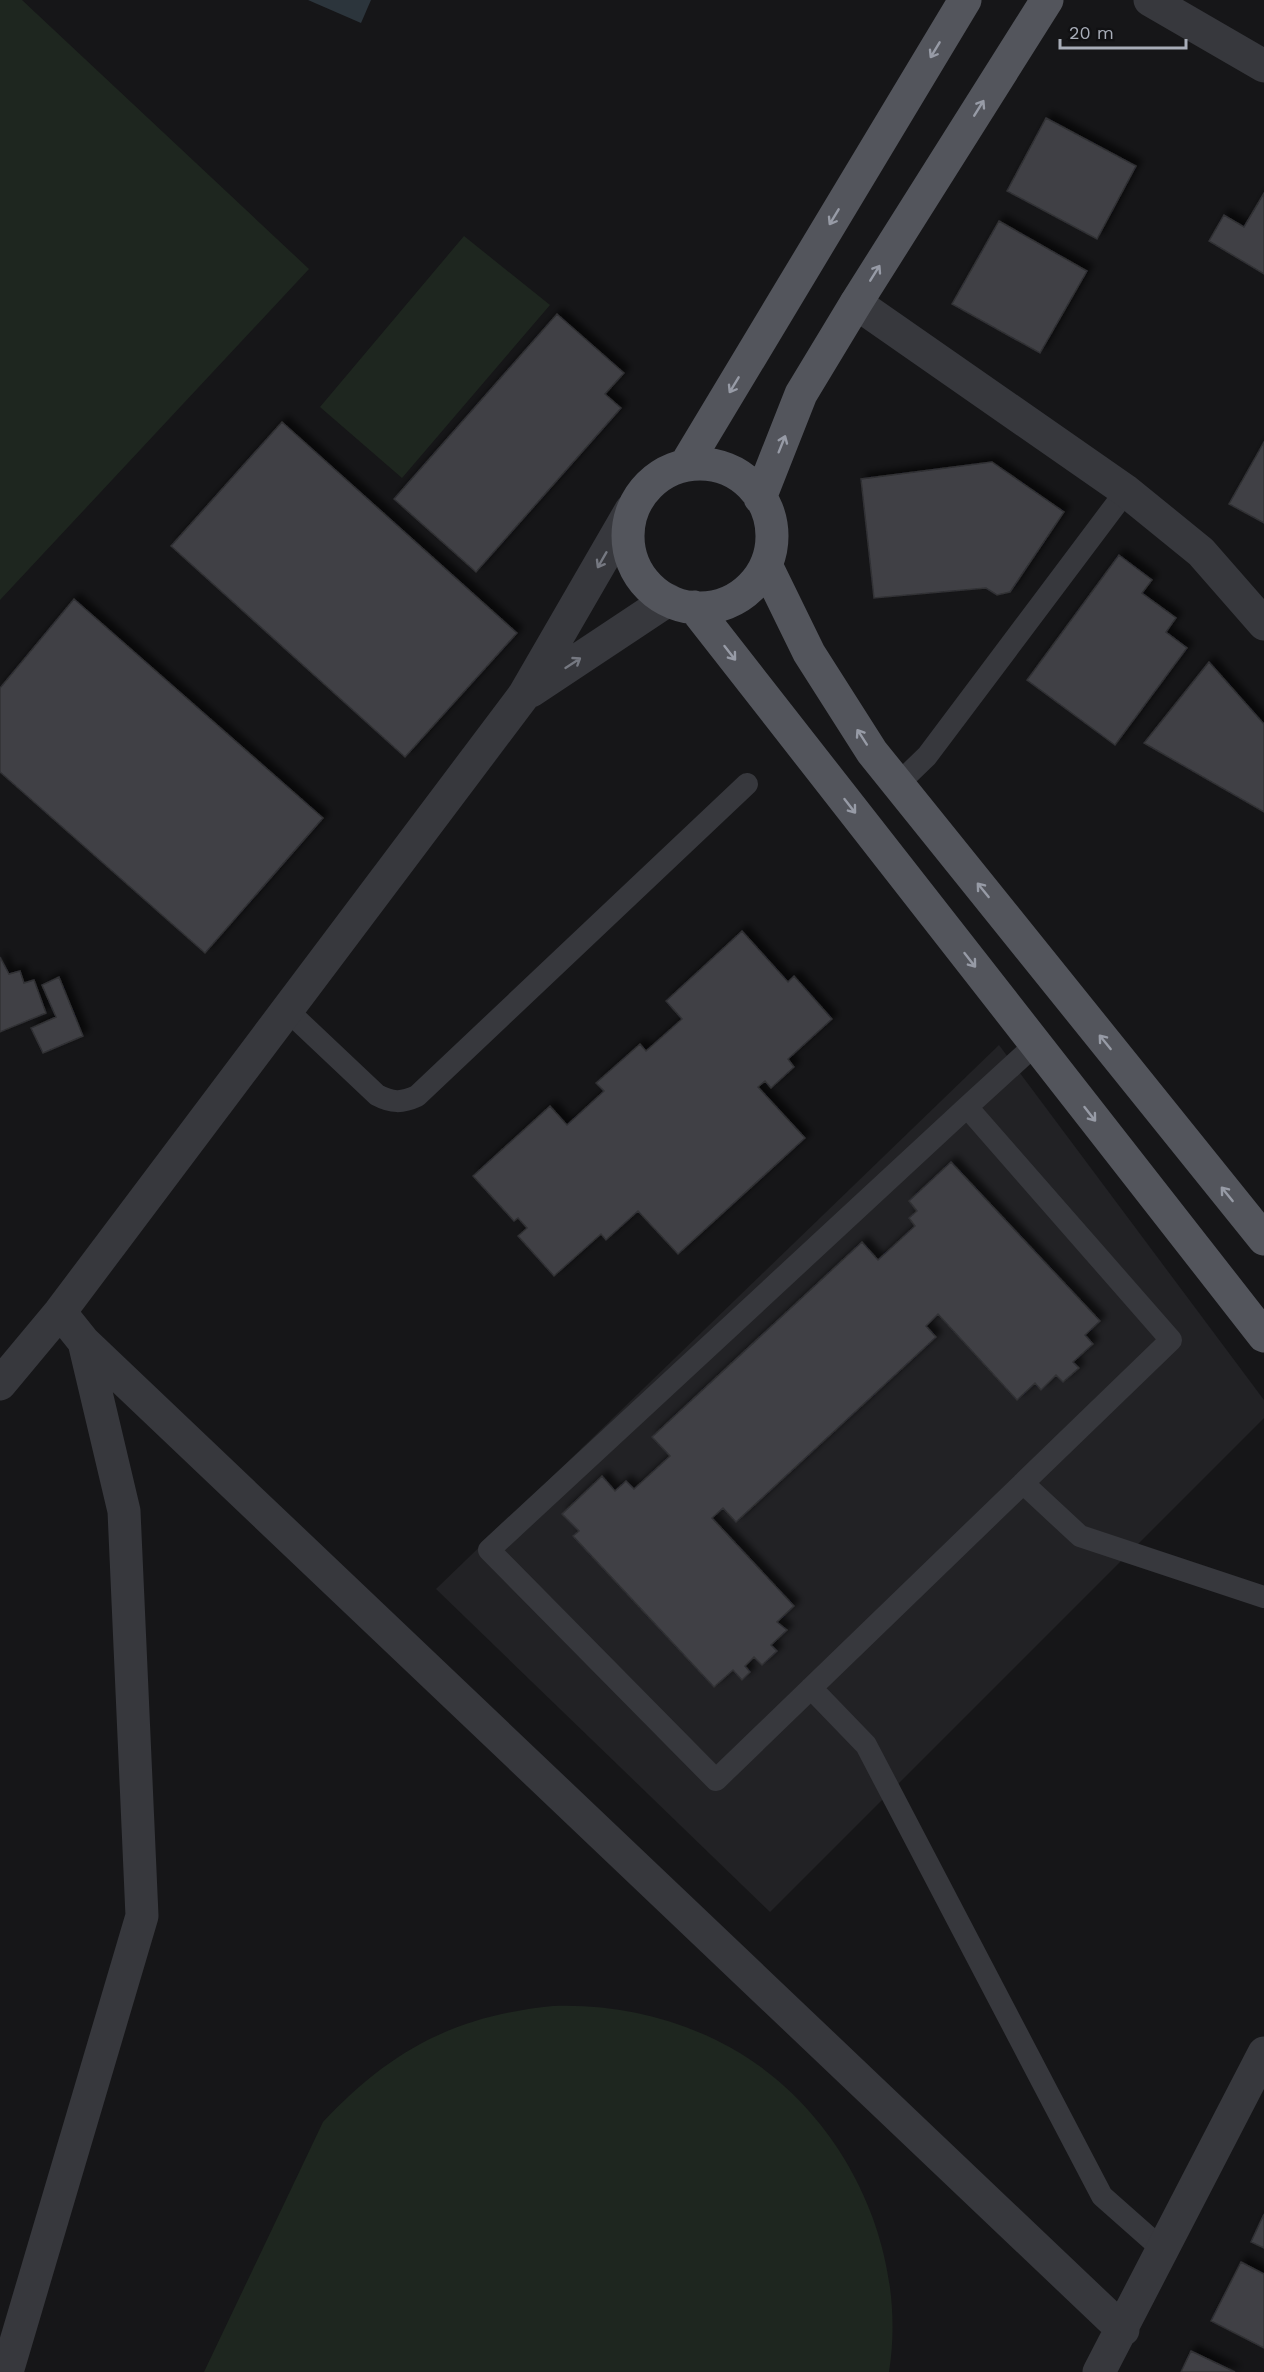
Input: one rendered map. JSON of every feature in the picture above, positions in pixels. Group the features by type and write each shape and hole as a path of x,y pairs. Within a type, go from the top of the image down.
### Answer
{"main road":[{"path":"686,464 965,0"},
{"path":"760,498 801,394 1047,0"},
{"path":"686,464 712,464 735,472 754,488 760,498 767,509 771,549 766,565 756,581 743,594 728,602 705,608 659,595 641,578 630,557 627,533 631,510 644,488 663,473 686,464"},
{"path":"766,565 809,653 872,752 1264,1239"},
{"path":"681,603 1036,1044 1264,1336"}],"street":[{"path":"1150,0 1264,66"},
{"path":"856,303 1126,491 1201,552 1264,624"},
{"path":"4,1368 60,1312 525,695 631,510"},
{"path":"525,695 681,603"},
{"path":"60,1312 84,1342 1123,2330"},
{"path":"7,2372 142,1917 124,1511 84,1342"},
{"path":"1099,2372 1123,2330 1264,2053"}],"lane":[{"path":"898,784 927,756 1126,491"},
{"path":"287,1010 377,1095 388,1101 399,1102 417,1096 747,784"},
{"path":"967,1107 1171,1340 716,1780 489,1550 967,1107 1036,1044"},
{"path":"1023,1483 1080,1536 1264,1597"},
{"path":"811,1688 866,1745 1102,2196 1163,2250"}],"shaded area":[{"path":"0,0 22,0 309,269 0,600"},
{"path":"308,0 371,0 361,23"},
{"path":"464,236 550,305 402,478 320,407"},
{"path":"999,1045 1264,1400 1264,1418 770,1912 436,1589"},
{"path":"553,2006 616,2009 657,2018 696,2031 716,2040 759,2066 797,2098 829,2136 855,2178 875,2224 888,2273 893,2322 889,2372 204,2372 323,2122 374,2075 426,2041 485,2018"}],"building":[{"path":"1046,118 1136,166 1097,239 1007,191"},
{"path":"1264,193 1264,274 1209,241 1224,215 1244,227"},
{"path":"999,221 1087,271 1040,353 952,304"},
{"path":"557,314 624,373 605,394 621,408 476,572 394,499"},
{"path":"282,422 517,633 405,757 171,546"},
{"path":"1264,442 1264,523 1229,504"},
{"path":"992,462 1064,512 1010,592 997,595 986,588 874,598 861,479"},
{"path":"1119,555 1152,580 1142,593 1176,618 1166,632 1187,648 1115,745 1027,680"},
{"path":"74,599 323,818 205,953 0,772 0,688"},
{"path":"1209,662 1264,724 1264,812 1144,743"},
{"path":"742,931 788,982 794,976 832,1019 788,1059 794,1067 771,1088 765,1081 758,1087 805,1138 678,1254 638,1211 606,1240 601,1234 554,1276 518,1236 527,1228 518,1218 514,1221 473,1176 550,1106 567,1125 604,1091 596,1083 640,1044 646,1051 682,1019 666,1001"},
{"path":"0,957 9,974 20,971 24,983 34,980 46,1013 0,1032"},
{"path":"59,977 83,1036 43,1053 31,1028 56,1017 42,985"},
{"path":"951,1162 1100,1321 1085,1335 1093,1344 1073,1362 1079,1368 1063,1382 1056,1375 1041,1390 1035,1383 1017,1400 938,1314 926,1326 936,1337 736,1522 723,1508 712,1518 794,1606 777,1622 787,1630 771,1645 777,1651 762,1665 754,1657 745,1666 750,1672 742,1680 733,1670 714,1687 573,1536 579,1531 562,1514 602,1476 615,1491 626,1481 634,1489 670,1456 652,1437 862,1242 878,1260 915,1226 909,1218 917,1211 909,1201"},
{"path":"1264,2214 1264,2248 1251,2242"},
{"path":"1241,2262 1264,2274 1264,2348 1211,2321"},
{"path":"1191,2351 1235,2372 1181,2372"}]}
